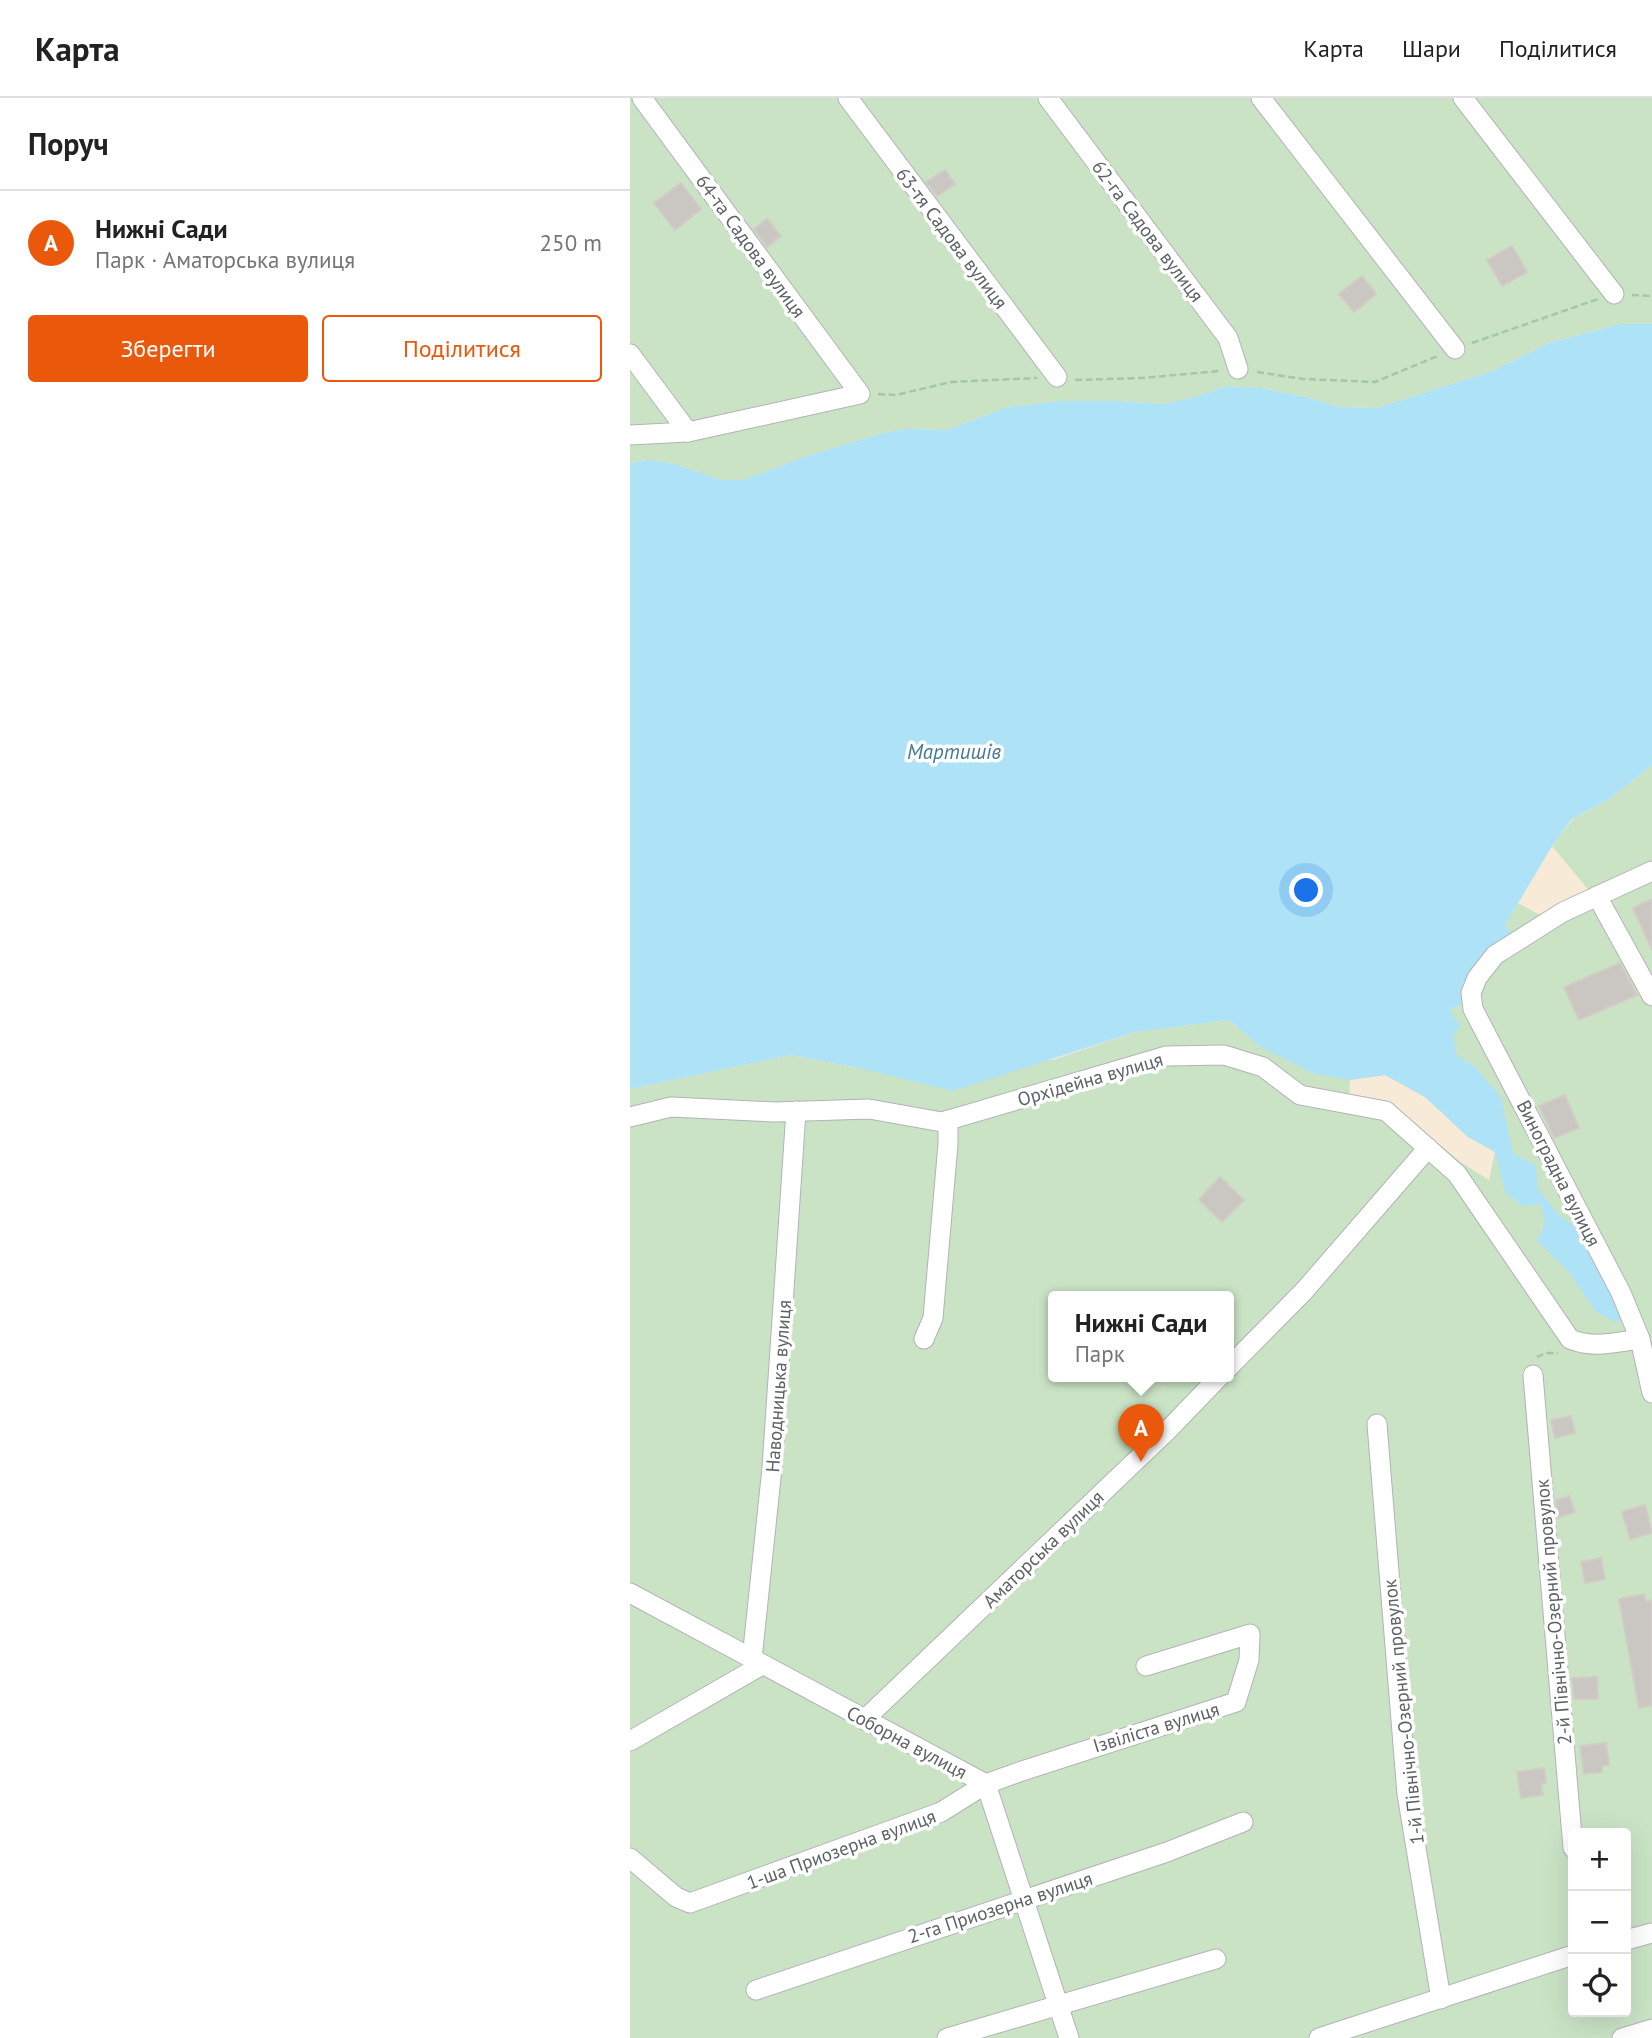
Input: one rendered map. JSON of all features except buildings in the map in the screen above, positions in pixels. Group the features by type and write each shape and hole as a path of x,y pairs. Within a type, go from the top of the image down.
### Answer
{"street":[{"name":"64-та Садова вулиця","path":"642,98 860,394"},
{"name":"63-тя Садова вулиця","path":"848,98 1057,377"},
{"name":"62-га Садова вулиця","path":"1048,98 1228,338 1238,369"},
{"path":"1261,98 1455,349"},
{"path":"1463,98 1614,294"},
{"path":"630,354 688,432"},
{"path":"630,435 688,432 860,394"},
{"path":"1652,872 1597,896 1652,996"},
{"name":"Виноградна вулиця","path":"1597,896 1563,912 1495,955 1477,978 1471,993 1473,1009 1621,1293 1640,1339 1652,1393"},
{"name":"Орхідейна вулиця","path":"630,1116 671,1107 796,1111 869,1110 942,1122 1166,1056 1224,1055 1263,1067 1300,1095 1386,1111 1457,1174 1570,1339 1576,1341"},
{"name":"Наводницька вулиця","path":"757,1662 796,1111"},
{"path":"925,1339 933,1318 948,1120"},
{"path":"1234,1362 1304,1291 1428,1148"},
{"path":"1576,1341 1594,1345 1640,1339"},
{"name":"2-й Північно-Озерний провулок","path":"1533,1375 1571,1828"},
{"name":"Аматорська вулиця","path":"864,1720 1168,1430 1214,1382"},
{"name":"1-й Північно-Озерний провулок","path":"1377,1424 1407,1794 1440,1999"},
{"name":"Соборна вулиця","path":"630,1593 986,1784 1069,2038"},
{"name":"Ізвіліста вулиця","path":"986,1784 1109,1741 1236,1702 1248,1660 1250,1634 1146,1666"},
{"path":"630,1741 757,1662"},
{"name":"1-ша Приозерна вулиця","path":"630,1858 676,1896 690,1903 941,1812 986,1784"},
{"name":"2-га Приозерна вулиця","path":"756,1990 1167,1852 1243,1822"},
{"path":"1631,1939 1652,1933"},
{"path":"1319,2038 1568,1957"},
{"path":"947,2038 1216,1959"},
{"path":"1622,2038 1652,2029"}],"path":[{"path":"860,394 896,395 951,382 1057,377 1074,380 1142,379 1238,369 1303,379 1376,382 1455,349 1614,294 1652,296"},
{"path":"1533,1375 1534,1359 1546,1353 1565,1353 1576,1341"}],"green space":[{"path":"630,98 1652,98 1652,324 1620,324 1549,343 1492,371 1377,408 1339,407 1261,388 1227,386 1164,404 1061,401 1008,407 947,430 906,429 883,433 807,456 743,480 721,480 672,463 647,460 630,463"},
{"path":"1652,765 1652,2038 630,2038 630,1089 791,1055 863,1069 1053,1060 1135,1032 1229,1020 1259,1046 1449,1011 1462,1004 1462,984 1500,946 1505,925 1552,846 1573,819 1609,799"}],"sand":[{"path":"1552,846 1591,893 1544,917 1518,903"},
{"path":"1385,1075 1425,1097 1468,1137 1495,1152 1489,1180 1462,1163 1392,1105 1349,1096 1350,1080"}],"water":[{"name":"Мартишів","path":"1620,324 1652,324 1652,765 1609,799 1572,819 1552,846 1505,925 1513,935 1462,984 1462,1004 1449,1011 1461,1025 1453,1036 1457,1056 1474,1066 1501,1097 1513,1153 1536,1166 1538,1189 1558,1214 1577,1228 1622,1307 1618,1323 1597,1313 1568,1271 1537,1241 1545,1224 1541,1204 1522,1206 1505,1192 1495,1152 1468,1137 1425,1097 1385,1075 1350,1080 1312,1073 1259,1046 1229,1020 1135,1032 953,1091 791,1055 630,1089 630,463 647,460 672,463 721,480 743,480 807,456 883,433 906,429 947,430 1008,407 1061,401 1164,404 1227,386 1261,388 1339,407 1377,408 1492,371 1549,343"}],"place":[{"name":"Нижні Сади","path":"1141,1462"}]}
